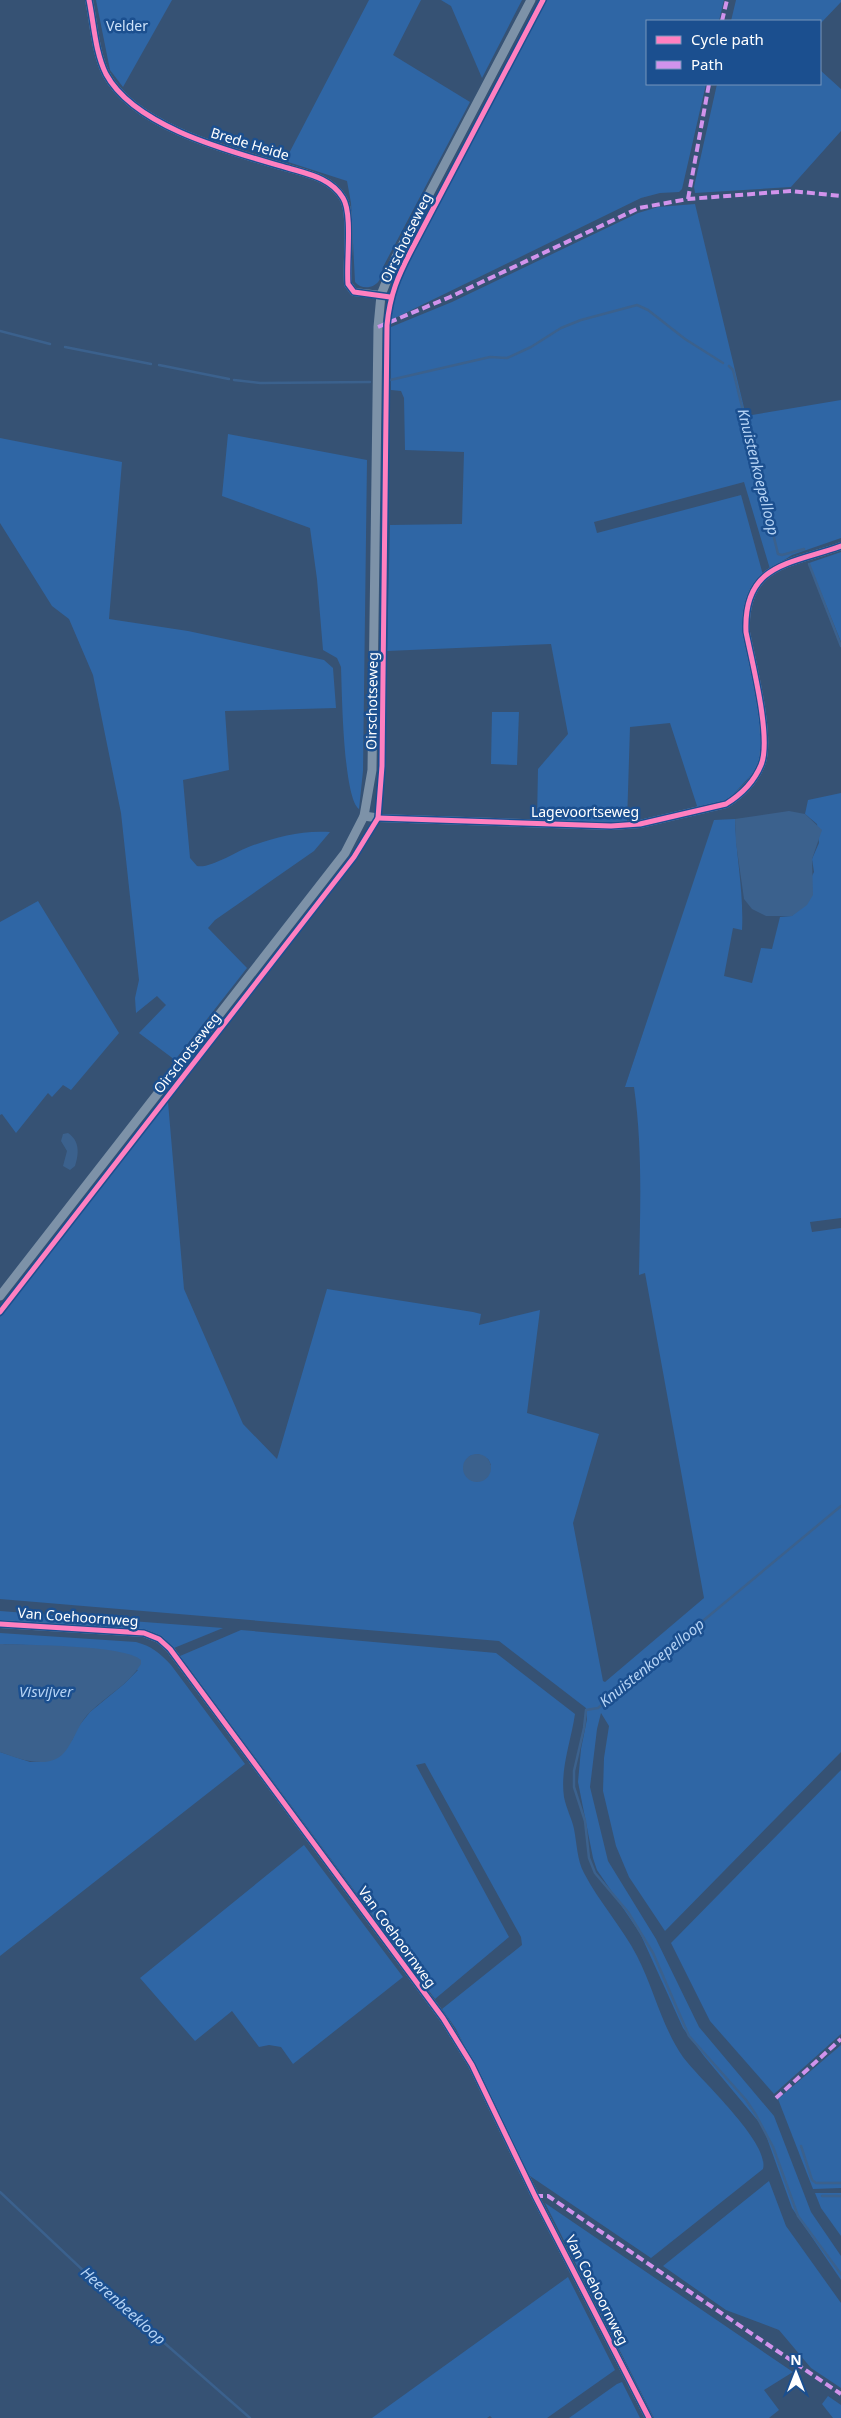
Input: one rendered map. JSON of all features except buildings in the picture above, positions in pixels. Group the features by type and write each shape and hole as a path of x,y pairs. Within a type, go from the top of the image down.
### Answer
{"street":[{"name":"Brede Heide","path":"89,0 101,60 113,84 124,96 153,118 193,138 309,174 330,184 343,198 347,212 348,284 354,292 381,295"},
{"name":"Oirschotseweg","path":"0,1296 345,853 364,816 372,770 378,347 381,295 396,257 531,0"},
{"name":"Lagevoortseweg","path":"364,816 611,826 640,824 726,804 738,797 751,783 762,764 765,744 746,632 745,613 750,596 760,580 774,568 792,560 841,546"},
{"name":"Van Coehoornweg","path":"0,1624 144,1633 159,1639 170,1649 443,2018 467,2057 535,2196 649,2418"}],"green space":[{"name":"Velder","path":"96,0 172,0 123,87 110,70"},
{"path":"369,0 421,0 393,55 470,102 383,267 380,279 375,285 364,287 355,282 351,203 347,181 285,161"},
{"path":"441,0 522,0 482,78 451,6"},
{"path":"546,0 724,0 719,20 646,20 646,85 706,85 682,189 679,192 660,193 641,198 391,320 394,290"},
{"path":"736,0 841,0 821,23 821,20 731,20"},
{"path":"821,71 841,89 841,131 791,187 695,193 694,187 717,85 821,85"},
{"path":"695,204 746,416 841,400 841,538 792,555 770,569 744,482 594,522 597,533 741,495 763,575 746,602 763,749 755,771 728,800 699,812 670,723 630,727 627,823 537,820 538,769 568,734 551,644 387,651 390,525 462,524 464,452 405,450 404,398 401,391 391,390 391,327 452,302 638,213 658,207"},
{"path":"228,434 367,460 363,771 359,809 354,800 347,765 341,667 337,658 323,650 317,579 310,528 222,496"},
{"path":"0,438 122,462 109,619 188,631 324,660 333,668 336,708 225,711 229,770 183,780 190,858 197,866 209,865 251,846 280,837 310,832 330,832 314,851 215,920 208,928 247,968 175,1060 139,1033 166,1005 157,996 136,1013 135,998 139,980 121,813 93,675 69,619 52,606 0,523"},
{"path":"841,552 841,642 809,563"},
{"path":"492,712 519,712 517,765 491,764"},
{"path":"841,793 841,1218 810,1222 812,1232 841,1228 841,1752 665,1931 629,1877 616,1846 603,1791 604,1758 609,1726 601,1713 597,1729 590,1787 608,1861 656,1939 699,2027 774,2116 811,2212 841,2256 841,2280 792,2208 763,2127 683,2028 640,1933 597,1870 578,1782 581,1749 587,1719 586,1708 499,1641 0,1599 0,1317 168,1102 184,1289 243,1424 277,1459 327,1289 473,1312 481,1314 479,1325 540,1310 527,1413 599,1434 573,1523 603,1681 605,1682 704,1598 645,1273 639,1275 639,1134 634,1087 625,1087 714,820 735,819 742,902 742,930 733,928 724,976 752,983 761,948 772,949 780,917 792,916 814,872 812,859 819,843 817,824 805,814 808,800","holes":["478,1454 488,1459 491,1465 465,1475 464,1464 470,1456"]},
{"path":"38,901 119,1033 71,1090 63,1085 52,1097 48,1093 16,1133 2,1114 0,1115 0,922"},
{"path":"0,1611 223,1628 174,1648 159,1635 141,1629 0,1621"},
{"path":"241,1630 496,1653 575,1714 563,1776 563,1786 564,1797 573,1825 582,1868 596,1894 637,1956 669,2033 683,2057 745,2127 756,2143 762,2157 763,2169 651,2258 530,2176 456,2029 442,2009 522,1945 521,1937 425,1763 416,1765 509,1937 435,1999 180,1656"},
{"path":"0,1633 136,1642 151,1648 171,1665 245,1764 0,1956 0,1752 30,1762 42,1762 72,1740 78,1727 90,1712 138,1670 29,1645 0,1644"},
{"path":"841,1770 841,2034 774,2094 710,2021 671,1943"},
{"path":"304,1845 403,1977 293,2064 281,2047 269,2045 259,2047 232,2011 195,2041 140,1978"},
{"path":"841,2045 841,2188 813,2189 778,2099"},
{"path":"769,2181 786,2226 841,2303 841,2388 811,2368 779,2330 726,2310 663,2266"},
{"path":"815,2193 841,2193 841,2236 821,2208"},
{"path":"545,2203 793,2372 764,2390 779,2410 769,2418 654,2418"},
{"path":"568,2277 615,2370 547,2418 492,2418 490,2416 487,2418 372,2418"},
{"path":"622,2382 640,2418 569,2418 617,2384"},
{"path":"828,2396 841,2405 841,2418 833,2418 822,2404"}],"water":[{"path":"789,811 805,814 822,830 812,859 813,895 807,905 792,916 766,916 752,909 744,899 736,843 735,819"},
{"path":"68,1133 75,1140 78,1148 75,1166 70,1170 63,1166 67,1151 61,1141 63,1134"},
{"path":"477,1454 487,1458 491,1468 487,1478 477,1482 467,1478 463,1468 467,1458"},
{"name":"Visvijver","path":"0,1644 116,1651 132,1655 141,1660 141,1664 124,1683 87,1715 61,1756 53,1760 35,1762 0,1752"}],"waterway":[{"name":"Knuistenkoepelloop","path":"390,380 490,357 507,358 531,347 561,328 581,320 637,305 648,310 685,339 723,363"},
{"name":"Knuistenkoepelloop","path":"0,331 50,344"},
{"name":"Knuistenkoepelloop","path":"65,347 151,364"},
{"name":"Knuistenkoepelloop","path":"159,365 229,379"},
{"name":"Knuistenkoepelloop","path":"729,366 733,370 778,554 782,555 804,549"},
{"name":"Knuistenkoepelloop","path":"234,380 260,383 370,382"},
{"name":"Knuistenkoepelloop","path":"809,564 841,646"},
{"name":"Knuistenkoepelloop","path":"841,1506 598,1708 586,1710 584,1728 574,1771 574,1787 585,1821 589,1858 595,1873 628,1912 653,1953 689,2036 746,2100 756,2115 773,2147 798,2216 841,2274"},
{"path":"801,2146 812,2180 816,2183 841,2183"},
{"name":"Heerenbeekloop","path":"0,2192 105,2291 250,2418"},
{"path":"822,2196 841,2196"}],"marked path":[{"path":"722,20 727,0"},
{"path":"688,199 709,85"},
{"path":"378,327 450,297 639,208 688,199 791,191 841,196"},
{"path":"776,2098 841,2039"},
{"path":"535,2196 548,2196 841,2394"}],"cycle path":[{"path":"89,0 102,65 106,74 120,93 139,109 187,135 326,181 338,191 346,205 348,215 348,284 354,292 390,297"},
{"path":"0,1312 354,857 378,818 382,766 387,325 390,304 395,286 407,259 543,0"},
{"path":"378,818 611,826 640,824 726,804 742,792 751,782 761,765 764,753 763,719 746,632 747,609 753,592 762,579 774,570 788,563 841,546"},
{"path":"0,1624 144,1633 159,1639 170,1649 443,2018 472,2065 535,2196 649,2418"}]}
